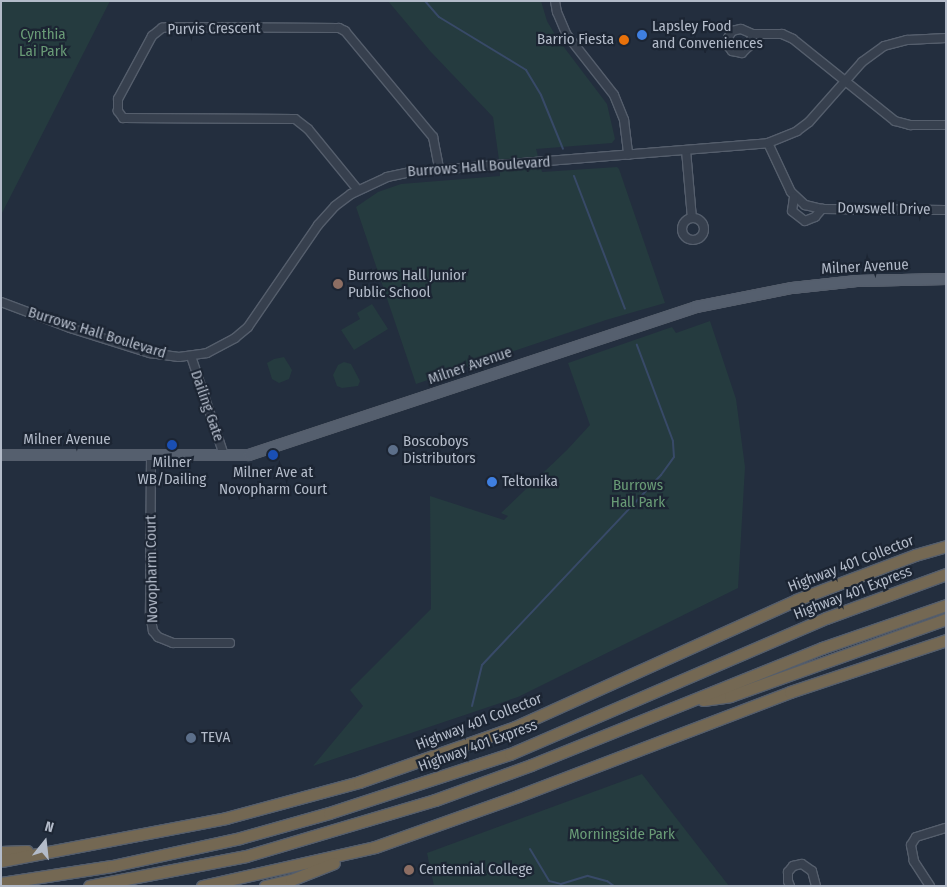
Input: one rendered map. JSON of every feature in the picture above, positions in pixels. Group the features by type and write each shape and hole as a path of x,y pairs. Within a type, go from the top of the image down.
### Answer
{"highway":[{"path":"915,555 946,538"},
{"name":"Highway 401 Collector","path":"1,862 226,818 359,782 515,727 796,600 915,555 946,546"},
{"name":"Highway 401 Express","path":"1,883 112,866 240,838 338,810 510,754 826,618 946,574"},
{"path":"89,886 246,856 435,800 531,765 822,648 946,605"},
{"path":"682,704 730,696 946,619"},
{"path":"265,886 291,880 375,847 527,793 790,692 946,640"},
{"path":"202,886 375,847"},
{"path":"1,852 67,850"}],"main road":[{"name":"Milner Avenue","path":"1,455 249,455 696,308 792,288 857,281 946,279"}],"street":[{"path":"555,1 556,12 567,35 614,95 624,120 628,155"},
{"name":"Purvis Crescent","path":"358,190 308,129 295,119 123,118 118,111 118,99 152,36 162,28 168,27 339,28 345,31 433,137 439,169"},
{"path":"753,34 782,34 793,39 896,122 910,125 946,125"},
{"name":"Burrows Hall Boulevard","path":"1,302 70,328 150,353 165,356 191,356 207,353 224,345 248,327 318,225 335,206 358,190 398,173 768,143 797,131 810,122 862,62 884,46 907,40 946,38"},
{"name":"Dowswell Drive","path":"768,143 794,197 805,205 822,208 946,210"},
{"path":"686,150 692,218"},
{"name":"Dowswell Drive","path":"794,197 792,211 805,220 815,218 822,208"},
{"name":"Dailing Gate","path":"191,356 224,455"},
{"name":"Novopharm Court","path":"151,455 150,614 153,631 158,637 173,643 230,643"},
{"path":"930,886 914,861 911,845 916,836 946,828"},
{"path":"790,886 788,872 793,866 802,864 812,871 816,886"}],"green space":[{"name":"Cynthia Lai Park","path":"1,1 110,1 1,215"},
{"path":"388,1 541,1 547,21 557,38 607,104 615,139 612,143 536,149 542,172 617,167 619,169 665,303 606,320 416,384 356,207 378,192 401,184 500,176 499,160 493,117 430,51"},
{"path":"372,304 388,329 354,350 341,330 360,319 357,313"},
{"name":"Burrows Hall Park","path":"710,321 736,399 745,467 738,588 518,697 313,766 363,706 350,690 431,609 430,496 504,520 508,516 501,513 567,450 590,425 568,363 672,327 676,333"},
{"path":"284,357 292,370 289,379 279,383 272,379 267,363"},
{"path":"344,362 351,364 360,381 358,386 342,388 337,386 333,375 338,365"},
{"name":"Morningside Park","path":"642,774 729,886 434,886 427,853"}],"waterway":[{"path":"425,1 439,17 526,70 541,95 563,149"},
{"path":"574,176 625,309"},
{"path":"472,706 482,665 661,475 674,457 673,441 637,345"},
{"path":"530,849 549,881 561,884 588,876 607,881 614,886"}],"place":[{"name":"Lapsley Food and Conveniences","path":"642,35"},
{"name":"Barrio Fiesta","path":"624,40"},
{"name":"Burrows Hall Junior Public School","path":"338,284"},
{"name":"Milner WB/Dailing","path":"172,445"},
{"name":"Boscoboys Distributors","path":"393,450"},
{"name":"Milner Ave at Novopharm Court","path":"273,455"},
{"name":"Teltonika","path":"492,482"},
{"name":"TEVA","path":"191,738"},
{"name":"Centennial College","path":"409,870"}]}
